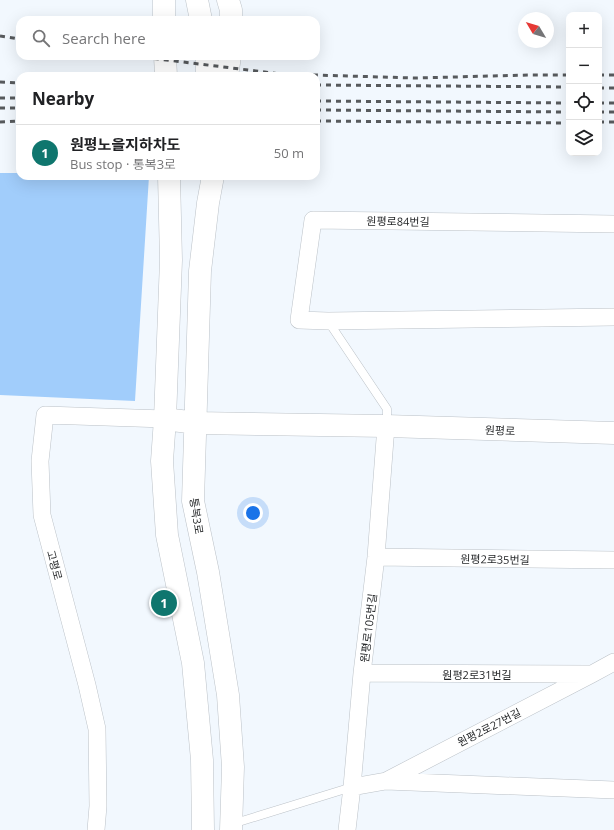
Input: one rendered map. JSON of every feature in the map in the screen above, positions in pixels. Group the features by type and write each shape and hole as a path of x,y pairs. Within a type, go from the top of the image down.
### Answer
{"street":[{"path":"164,0 164,16"},
{"path":"197,0 200,16"},
{"path":"228,0 231,16"},
{"path":"165,60 166,72"},
{"path":"207,60 207,72"},
{"path":"228,72 229,60"},
{"path":"169,180 171,260 162,461 167,535 193,663 202,760 203,830"},
{"path":"208,180 208,203"},
{"name":"통복3로","path":"212,180 200,271 193,501 208,572 228,695 233,767 231,827"},
{"name":"원평로84번길","path":"614,224 313,220 299,320 328,321 614,317"},
{"name":"고평로","path":"96,830 98,806 97,729 87,684 42,514 40,461 45,416 165,419"},
{"name":"원평로","path":"165,419 196,423 386,426 614,433"},
{"name":"원평로105번길","path":"346,830 352,788 362,673 376,557 386,426"},
{"name":"원평2로35번길","path":"376,557 614,560"},
{"name":"원평2로31번길","path":"592,674 614,662"},
{"name":"원평2로31번길","path":"362,673 614,675"},
{"name":"원평2로27번길","path":"352,788 386,780 592,674"},
{"name":"원평2로27번길","path":"386,780 614,790"}],"lane":[{"path":"328,321 387,409 386,426"},
{"name":"원평2로27번길","path":"231,827 352,788"}],"shaded area":[{"path":"0,173 16,173 16,180 149,180 135,401 0,395"}],"railway":[{"path":"0,36 16,38"},
{"path":"167,60 265,72"},
{"path":"320,75 414,78 566,75"},
{"path":"602,75 614,75"},
{"path":"0,82 16,83"},
{"path":"320,85 566,87"},
{"path":"602,88 614,88"},
{"path":"0,98 16,98"},
{"path":"320,101 566,103"},
{"path":"602,103 614,103"},
{"path":"0,108 16,108"},
{"path":"320,110 566,112"},
{"path":"602,112 614,112"},
{"path":"0,122 16,121"},
{"path":"320,121 566,123"},
{"path":"602,122 614,122"}],"place":[{"name":"원평노을지하차도","path":"164,603"}]}
